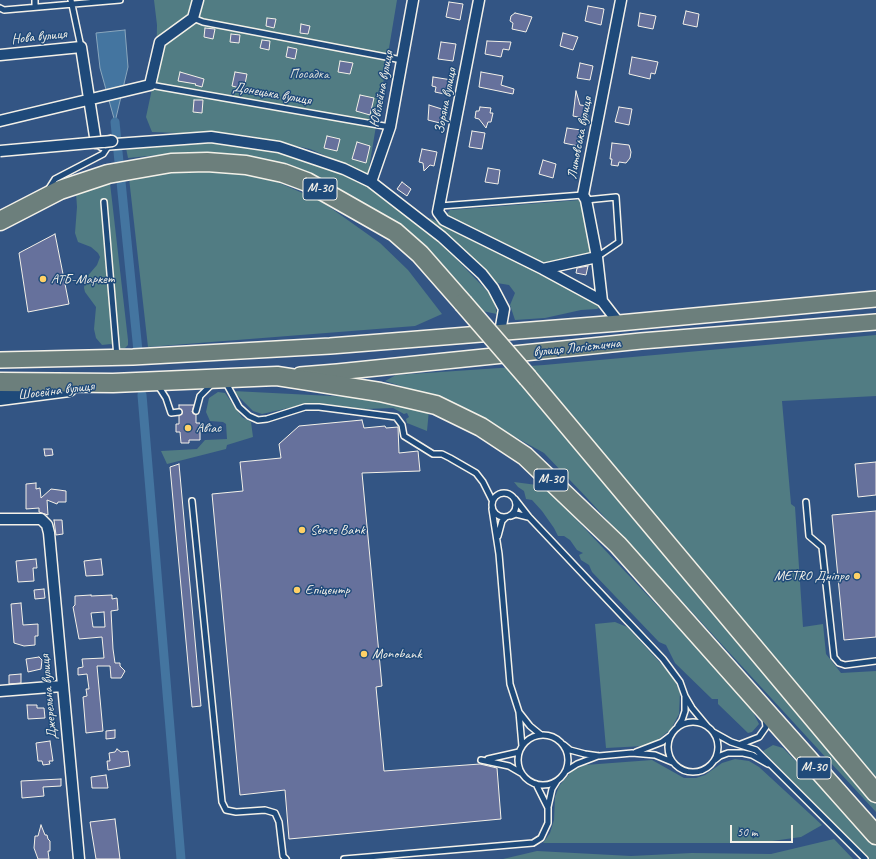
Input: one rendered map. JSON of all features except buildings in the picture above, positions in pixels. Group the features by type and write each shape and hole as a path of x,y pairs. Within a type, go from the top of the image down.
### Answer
{"highway":[{"name":"М-30","path":"0,221 60,190 108,174 139,168 207,162 246,165 283,173 307,182 395,232 420,254 528,378 876,793"},
{"name":"М-30","path":"0,382 135,383 277,376 380,392 436,405 481,427 525,456 618,545 876,836"}],"main road":[{"path":"0,360 117,358 330,346 619,323 876,299"},
{"name":"вулиця Логістична","path":"277,376 337,372 641,341 876,322"},
{"name":"Шосейна вулиця","path":"0,398 113,383"}],"street":[{"path":"0,121 150,85 160,42 193,18 198,0"},
{"name":"Ювілейна вулиця","path":"371,182 390,127 412,0"},
{"name":"Зоряна вулиця","path":"440,206 479,0"},
{"name":"Литовська вулиця","path":"602,301 597,257 584,198 621,0"},
{"path":"80,47 96,143 108,142"},
{"name":"Нова вулиця","path":"0,55 80,47"},
{"path":"0,152 210,137 279,147 344,169 371,182 442,237 482,274 493,288 504,309 500,332"},
{"path":"0,152 108,142"},
{"path":"440,206 438,212 444,220 543,269 602,301 619,323"},
{"path":"543,269 597,257"},
{"name":"Джерельна вулиця","path":"0,519 41,519 47,525 49,533 79,859"},
{"path":"0,692 62,686"}],"lane":[{"path":"35,0 35,8"},
{"path":"0,8 4,10 35,8 71,2 120,0"},
{"path":"71,2 80,47"},
{"path":"193,18 203,22 402,60"},
{"name":"Донецька вулиця","path":"150,85 390,127"},
{"path":"42,199 55,179 103,154 108,142"},
{"path":"440,206 616,197 619,242 597,257"},
{"path":"104,202 117,358"},
{"path":"196,412 200,396 220,379 239,407 248,416 258,420 267,419 304,407 319,407 396,417 402,425 404,436 433,454 442,454 476,474 483,482 492,500 492,509 497,537 510,684 518,712 522,746"},
{"path":"156,382 166,398 171,413 179,412"},
{"path":"492,500 501,493 509,494 515,499 529,517 663,659 680,682 685,696 707,726 713,732 731,742 756,750 864,859"},
{"path":"497,537 502,521 513,514 516,506 515,499"},
{"path":"192,501 222,802 226,810 236,812 265,810 275,813 279,822 284,856 286,859"},
{"path":"806,502 809,536 822,547 834,657 839,663 845,665 876,661"},
{"path":"492,509 497,516 508,517 516,514 529,517"},
{"path":"344,859 533,843 541,838 545,831 548,823 548,808 552,789 564,773 577,764 599,756 632,753 651,748 670,736 682,720 685,710 685,696"},
{"path":"741,744 760,737 766,727 766,719 754,698"},
{"path":"518,712 530,726 541,735"},
{"path":"675,729 682,724 690,722 699,722 707,726"},
{"path":"711,764 716,757 718,748 717,740 713,732"},
{"path":"523,775 519,768 519,752 527,740 541,735 549,736 577,752 599,756"},
{"path":"670,736 668,751 675,765"},
{"path":"561,743 568,757 564,773"},
{"path":"519,752 481,760 509,766 536,784 544,785 559,779"},
{"path":"632,753 655,755 681,769 696,772 711,764 720,756 744,753 752,755 771,766"},
{"path":"536,784 548,808"}],"green space":[{"name":"Посадка","path":"154,0 397,0 368,174 310,149 251,136 152,132 146,117 156,70 157,25"},
{"path":"205,141 262,147 308,160 359,181 407,215 437,239 493,297 497,314 482,311 427,248 395,224 359,204 205,154 169,154 128,158 126,148"},
{"path":"216,170 246,174 275,181 321,201 380,243 408,270 442,314 415,326 148,347 129,178 158,173"},
{"path":"110,183 128,340 128,345 125,348 111,350 114,347 111,344 102,345 96,338 94,329 96,307 85,292 84,288 85,279 97,265 100,257 91,247 78,242 75,233 77,207 76,193 97,185"},
{"path":"580,200 592,253 542,264 445,216 450,210"},
{"path":"430,218 599,304 600,307 597,309 581,310 545,318 515,320 510,305 515,293 509,285 493,281 428,220"},
{"path":"876,335 876,396 782,401 791,504 795,507 803,627 823,624 826,654 841,673 876,671 876,777 837,734 732,634 876,804 876,812 544,453 468,411 436,397 385,381 396,375 544,365"},
{"path":"233,391 391,399 429,410 427,431 407,423 406,419 409,417 407,413 404,414 393,408 365,409 324,404 302,405 262,414 253,411"},
{"path":"218,392 225,393 242,417 251,422 253,437 227,445 226,449 167,464 161,451 197,449 205,440 227,439 226,424 223,422 210,421 206,412 209,398"},
{"path":"514,482 537,485 544,488 557,499 698,649 753,712 759,724 752,732 748,733 718,704 718,699 712,699 675,663 666,645 659,642 592,572 589,565 581,560 579,555 583,553 577,550 570,540 564,536 558,536 542,511 532,500 526,499 524,491"},
{"path":"615,622 627,627 666,669 674,678 680,693 679,714 671,729 654,743 644,746 606,748 595,624"},
{"path":"773,745 783,748 876,843 876,859 870,859 763,751"},
{"path":"735,759 749,761 759,767 822,825 801,837 758,843 543,843 550,833 554,820 555,797 559,786 572,771 585,765 652,760 684,778 696,778 705,775 722,763"},
{"path":"834,839 853,859 503,859 537,851 631,856 692,853 771,854"}],"water":[{"path":"125,30 128,67 115,122 100,68 96,33"}],"waterway":[{"path":"115,122 138,351"},
{"path":"142,395 181,859"}],"place":[{"name":"АТБ-Маркет","path":"43,279"},
{"name":"Авіас","path":"188,428"},
{"name":"Sense Bank","path":"302,530"},
{"name":"METRO Дніпро","path":"857,576"},
{"name":"Епіцентр","path":"297,590"},
{"name":"Monobank","path":"364,654"}]}
